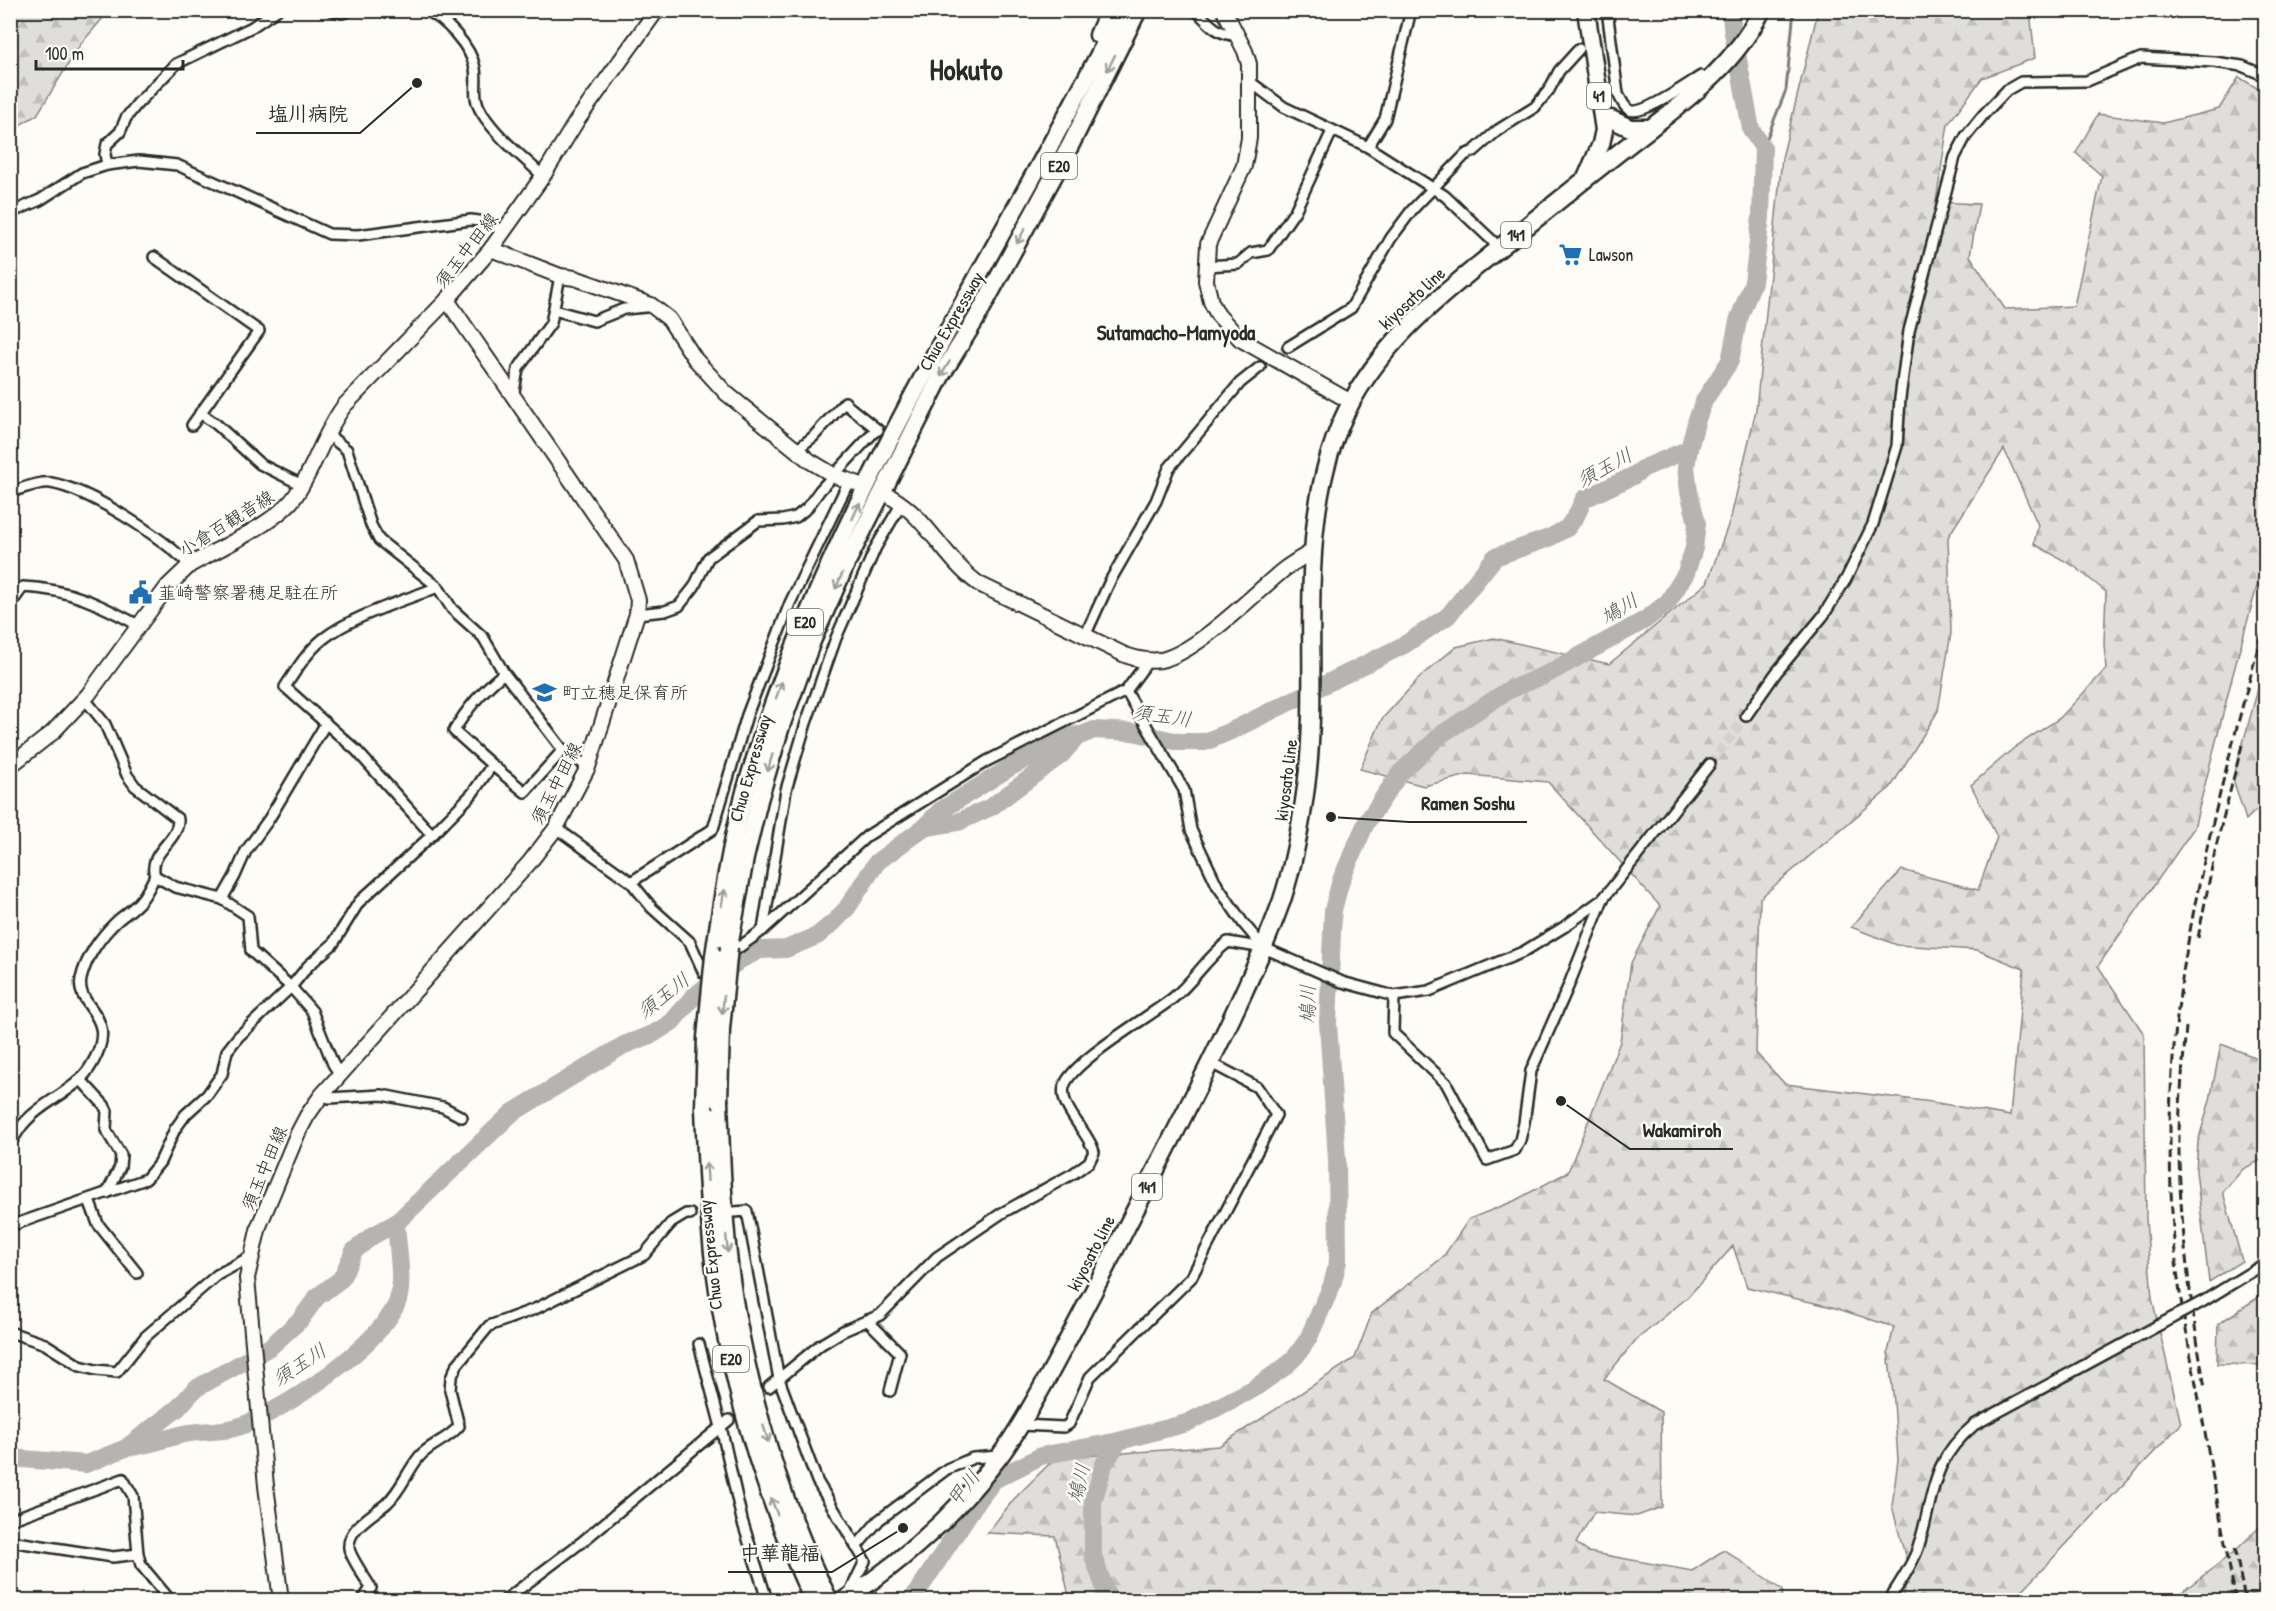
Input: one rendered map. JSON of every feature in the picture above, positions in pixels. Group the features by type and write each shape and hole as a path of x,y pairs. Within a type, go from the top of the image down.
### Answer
{"highway":[{"path":"1058,136 1109,10"},
{"name":"Chuo Expressway","path":"820,1598 764,1428 738,1327 729,1262 712,1105 708,1017 714,956 731,855 745,794 768,720 799,636 876,470 960,312 1058,136 1122,10"},
{"name":"Chuo Expressway","path":"712,1105 729,947 745,858 781,726 813,641 889,477 942,374 976,319 1071,144 1138,10"},
{"name":"41","path":"1585,179 1608,128 1586,10"},
{"name":"41","path":"1594,10 1608,128 1604,164"},
{"name":"kiyosato line","path":"845,1600 925,1540 961,1504 1021,1425 1074,1329 1210,1063 1264,948 1283,896 1298,840 1307,782 1312,699 1312,572 1317,502 1327,462 1351,402 1376,363 1420,312 1650,128 1742,43 1762,10"},
{"path":"1608,128 1650,128"},
{"path":"1608,128 1621,140 1635,140"}],"main road":[{"name":"須玉中田線","path":"281,1600 266,1486 247,1278 259,1226 297,1135 321,1096 529,863 556,828 588,767 637,614 638,600 626,560 447,300 491,249 543,176 576,122 657,10"},
{"path":"1228,12 1249,64 1247,156 1206,252 1206,281 1211,302 1218,315 1240,339 1351,402"},
{"path":"491,249 560,276 575,278 653,307 669,319 695,359 726,393 810,461 835,476 853,482"},
{"name":"小倉百観音線","path":"10,766 52,733 85,699 168,586 190,565 275,516 286,507 302,485 334,420 352,397 447,300"},
{"path":"897,500 921,521 964,573 979,584 1125,655 1148,662 1163,660 1197,642 1284,569 1313,551"}],"street":[{"path":"107,165 105,154 107,144 120,132 126,118 137,104 176,64 252,27 277,10"},
{"path":"332,10 342,13 351,10"},
{"path":"425,10 447,25 471,57 475,68 475,95 482,114 543,176"},
{"path":"1196,10 1210,26 1226,36 1237,35"},
{"path":"1368,147 1385,119 1411,10"},
{"path":"1607,10 1609,44 1618,94 1629,110 1636,112 1702,82"},
{"path":"1288,347 1351,308 1391,238 1412,210 1465,155 1474,152 1498,130 1534,107 1549,90 1559,71 1579,49"},
{"path":"1746,716 1776,673 1823,616 1846,579 1873,524 1897,446 1900,398 1909,331 1955,157 1966,136 2007,90 2021,82 2087,81 2141,58 2242,66 2265,76"},
{"path":"1249,81 1284,107 1368,147 1434,188 1472,219 1500,248"},
{"path":"1206,266 1238,264 1251,253 1268,250 1295,211 1332,131"},
{"path":"10,213 40,200 82,173 107,165 139,161 177,165 328,234 358,235 471,220 486,222 504,231"},
{"path":"154,257 259,331 192,425"},
{"path":"513,397 518,369 551,322 560,276"},
{"path":"554,310 594,321 624,309 653,307"},
{"path":"1085,636 1110,581 1156,501 1170,468 1240,383 1260,367"},
{"path":"637,614 665,611 679,606 694,587 708,558 758,521 796,517 807,508 820,490 878,430 845,402 813,437 796,450"},
{"path":"200,413 216,424 261,464 302,485"},
{"path":"326,433 347,450 371,525 379,540 438,587 452,609 483,638 504,673 563,750 588,767"},
{"path":"631,882 713,829 747,715 790,603 853,482"},
{"path":"10,492 49,483 92,497 171,547 190,565"},
{"path":"764,930 786,790 806,723 836,638 897,500"},
{"path":"10,605 23,587 45,588 93,601 140,626"},
{"path":"432,835 357,751 285,687 305,657 322,640 341,627 438,587"},
{"path":"556,828 631,882 652,908 690,942 704,973 764,930 867,836 987,761 1126,692 1148,662"},
{"path":"504,673 488,686 466,712 454,731 525,792 563,750"},
{"path":"1126,692 1184,789 1191,830 1217,885 1243,923 1264,948"},
{"path":"85,699 105,724 127,775 135,786 178,819 178,828 155,858 152,868 155,876 175,887 222,899 248,916 251,951 291,987 312,1011 333,1064 340,1075"},
{"path":"222,899 246,850 269,819 326,723"},
{"path":"769,1387 820,1346 843,1331 880,1315 937,1257 1002,1213 1074,1173 1089,1162 1094,1152 1092,1143 1063,1097 1064,1086 1069,1077 1110,1042 1171,1000 1189,984 1214,953 1228,942 1264,948 1342,982 1394,996 1429,991 1523,952 1564,927 1603,899 1710,764"},
{"path":"10,1226 146,1179 160,1162 175,1129 186,1114 207,1095 222,1074 231,1045 291,987 308,966 333,944 359,902 432,835 472,794 492,765"},
{"path":"10,1144 26,1121 81,1080 92,1065 103,1038 99,1020 85,997 80,983 83,973 97,943 116,922 141,902 155,876"},
{"path":"1394,996 1394,1032 1446,1083 1487,1160 1515,1150 1524,1123 1531,1071 1603,899"},
{"path":"1021,1425 1064,1428 1069,1424 1090,1377 1191,1278 1276,1115 1257,1087 1210,1063"},
{"path":"81,1080 104,1105 106,1131 120,1155 120,1167 107,1193"},
{"path":"321,1096 329,1098 382,1095 443,1107 462,1117"},
{"path":"89,1200 98,1224 137,1273"},
{"path":"735,1212 747,1211 778,1379 817,1481 865,1561 845,1600"},
{"path":"363,1600 371,1588 348,1549 350,1539 356,1529 389,1502 403,1485 420,1456 452,1435 459,1426 450,1390 451,1378 457,1365 479,1336 489,1326 536,1310 644,1255 671,1223 690,1214"},
{"path":"10,1332 45,1344 80,1366 117,1372 145,1337 217,1275 250,1257"},
{"path":"1889,1600 1918,1550 1939,1467 1957,1439 1974,1425 2202,1302 2265,1263"},
{"path":"867,1320 900,1353 890,1391"},
{"path":"699,1344 742,1520 767,1600"},
{"path":"505,1600 583,1541 729,1420"},
{"path":"856,1547 879,1520 947,1469 973,1458 1000,1455"},
{"path":"10,1520 123,1479 133,1496 141,1565 170,1600"},
{"path":"10,1541 112,1557 138,1554"}],"green space":[{"path":"11,10 109,11 80,45 37,115 11,130"},
{"path":"1818,11 2030,11 2035,58 1982,78 1948,124 1936,202 1979,204 1970,256 2005,309 2074,306 2102,176 2076,153 2098,114 2163,123 2219,109 2239,77 2265,93 2265,557 2194,828 2098,966 2144,1034 2146,1220 2152,1298 2181,1424 2013,1600 1902,1600 1909,1571 1892,1506 1898,1460 1888,1352 1894,1327 1832,1307 1747,1287 1733,1246 1688,1297 1635,1341 1604,1379 1661,1412 1662,1507 1637,1516 1594,1512 1576,1543 1588,1552 1692,1571 1724,1550 1783,1590 1782,1600 1070,1600 1055,1536 987,1533 1014,1499 1055,1458 1219,1446 1355,1358 1372,1313 1443,1257 1469,1219 1514,1201 1568,1172 1620,1042 1631,963 1660,906 1548,782 1468,775 1424,786 1360,769 1382,719 1422,675 1456,647 1494,638 1609,664 1707,583 1731,517 1756,410 1782,158","holes":["2004,449 2038,525 2034,544 2074,566 2106,592 2104,644 2106,669 2060,718 2015,747 1971,785 1997,837 1978,890 1902,870 1851,927 1897,945 1977,950 2024,969 2010,1116 1932,1102 1785,1084 1756,1053 1760,898 1891,787 1938,711 1951,633 1948,537"]},
{"path":"2265,664 2265,802 2246,820 2233,779"},
{"path":"2221,1044 2265,1061 2265,1158 2243,1169 2223,1192 2242,1261 2209,1282 2196,1171 2198,1142 2210,1100"},
{"path":"2265,1293 2265,1365 2217,1364 2218,1324"},
{"path":"2265,1522 2265,1600 2179,1600 2182,1592 2235,1551"}],"waterway":[{"name":"鳩川","path":"912,1600 974,1506 994,1480 1041,1456 1119,1441 1187,1423 1253,1389 1286,1366 1308,1339 1332,1285 1338,1261 1337,1160 1328,1023 1333,910 1341,880 1366,823 1400,773 1442,734 1507,691 1549,673 1645,620 1668,602 1686,573 1694,548 1697,523 1689,492 1686,467 1689,449 1705,399 1730,361 1738,321 1753,282 1761,217 1763,148 1751,129 1732,27 1731,10"},
{"path":"1763,148 1786,90 1794,10"},
{"name":"須玉川","path":"10,1458 86,1464 126,1448 178,1408 195,1389 270,1347 300,1320 317,1297 341,1279 354,1251 372,1236 396,1223 512,1113 624,1045 653,1034 672,1022 693,997 740,960 760,950 786,949 817,936 847,908 877,862 923,828 958,822 991,807 1061,755 1077,737 1094,730 1133,732 1179,742 1205,742 1233,730 1404,645 1448,616 1495,557 1549,538 1567,528 1584,499 1633,476 1644,468 1689,449"},
{"name":"須玉川","path":"923,828 940,811 1009,768 1064,738 1077,735"},
{"name":"須玉川","path":"131,1447 184,1434 234,1428 253,1421 302,1393 354,1354 376,1333 391,1314 399,1296 400,1270 396,1223"},
{"name":"鳩川","path":"1109,1600 1093,1556 1093,1502 1104,1464 1119,1441"}],"tunnel":[{"path":"1588,47 1607,44"},
{"path":"1260,367 1288,347"},
{"path":"1710,764 1746,716"},
{"path":"729,1420 769,1387"}],"railway":[{"path":"2236,1600 2178,1279 2170,1170 2172,1068 2179,1003 2202,873 2216,808 2266,617"},
{"path":"2198,938 2216,846 2242,745"},
{"path":"2186,1027 2179,1164 2190,1293 2205,1388"},
{"path":"2235,1548 2245,1600"}],"place":[{"name":"塩川病院","path":"417,83"},
{"name":"Lawson","path":"1571,254"},
{"name":"韮崎警察署穂足駐在所","path":"140,592"},
{"name":"町立穂足保育所","path":"544,692"},
{"name":"Ramen Soshu","path":"1331,817"},
{"name":"Wakamiroh","path":"1561,1101"},
{"name":"中華龍福","path":"903,1528"}],"district":[{"name":"Hokuto","path":"966,69"},
{"name":"Sutamacho-Mamyoda","path":"1176,332"}],"water label":[{"name":"甲川","path":"963,1488"}]}
